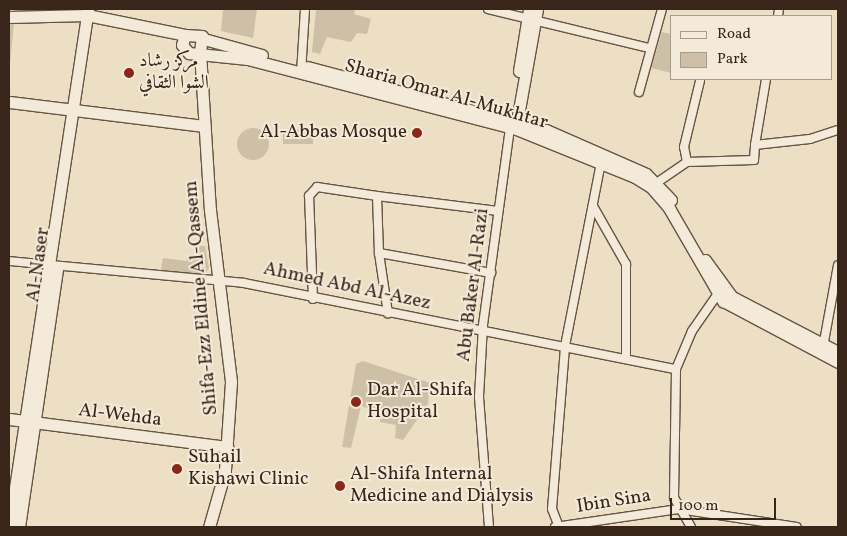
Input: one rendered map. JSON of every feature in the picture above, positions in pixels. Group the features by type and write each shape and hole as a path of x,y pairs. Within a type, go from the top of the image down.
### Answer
{"main road":[{"path":"513,127 530,17 537,9"},
{"path":"90,16 185,50"},
{"path":"9,17 90,16 185,35 185,50 201,91"},
{"name":"Al-Naser","path":"9,527 29,422 53,266 73,112 90,16"},
{"name":"Sharia Omar Al-Mukhtar","path":"185,35 196,32 204,39 301,69 513,127 654,184 717,295"},
{"path":"201,91 200,52 204,39"},
{"name":"Sharia Omar Al-Mukhtar","path":"185,50 221,54 301,69"},
{"path":"201,91 202,72 221,54"},
{"name":"Shifa-Ezz Eldine Al-Qassem","path":"201,91 231,382 227,447 210,527"},
{"path":"9,102 73,112 205,126"},
{"name":"Sharia Omar Al-Mukhtar","path":"513,127 654,184"},
{"path":"654,184 732,297 822,349 838,362"},
{"path":"717,295 822,349 838,352"},
{"name":"Al-Wehda","path":"9,419 227,447"},
{"name":"Al-Naser","path":"19,527 29,422"}],"street":[{"path":"301,69 306,9"},
{"path":"488,9 530,17 650,48"},
{"path":"639,92 662,9"},
{"path":"654,184 687,162 754,160 766,80"},
{"path":"687,162 684,148 700,81"},
{"name":"Abu Baker Al-Razi","path":"489,527 479,397 483,331 498,211 513,127"},
{"path":"755,145 810,139 838,130"},
{"path":"559,527 552,509 565,346 594,206 601,162"},
{"path":"313,299 310,193 317,187 498,211"},
{"path":"377,196 379,253 388,313"},
{"path":"594,206 626,264 626,359"},
{"path":"379,253 491,273"},
{"name":"Ahmed Abd Al-Azez","path":"9,261 220,284 244,282 313,299 565,346 676,369"},
{"path":"822,349 838,266"},
{"path":"691,527 674,498 672,426 676,369 692,331 717,295"},
{"name":"Ibin Sina","path":"554,527 679,509 797,527"}],"green space":[{"path":"223,9 257,9 253,38 221,31"},
{"path":"316,9 355,9 354,14 371,19 367,34 357,33 351,42 327,37 320,54 312,52"},
{"path":"9,23 14,23 9,74"},
{"path":"662,32 670,34 670,73 651,68"},
{"path":"253,128 264,133 269,144 264,155 253,160 242,155 237,144 242,133"},
{"path":"283,129 313,129 313,144 283,144"},
{"path":"199,246 205,246 209,268 203,277 160,275 163,258 186,261 189,255 199,253"},
{"path":"363,361 430,383 428,404 403,440 395,438 396,425 380,422 380,412 361,406 351,448 342,447 356,364"}],"place":[{"name":"مركز رشاد الشوا الثقافي","path":"129,73"},
{"name":"Al-Abbas Mosque","path":"417,133"},
{"name":"Dar Al-Shifa Hospital","path":"356,402"},
{"name":"Suhail Kishawi Clinic","path":"177,469"},
{"name":"Al-Shifa Internal Medicine and Dialysis","path":"340,486"}]}
